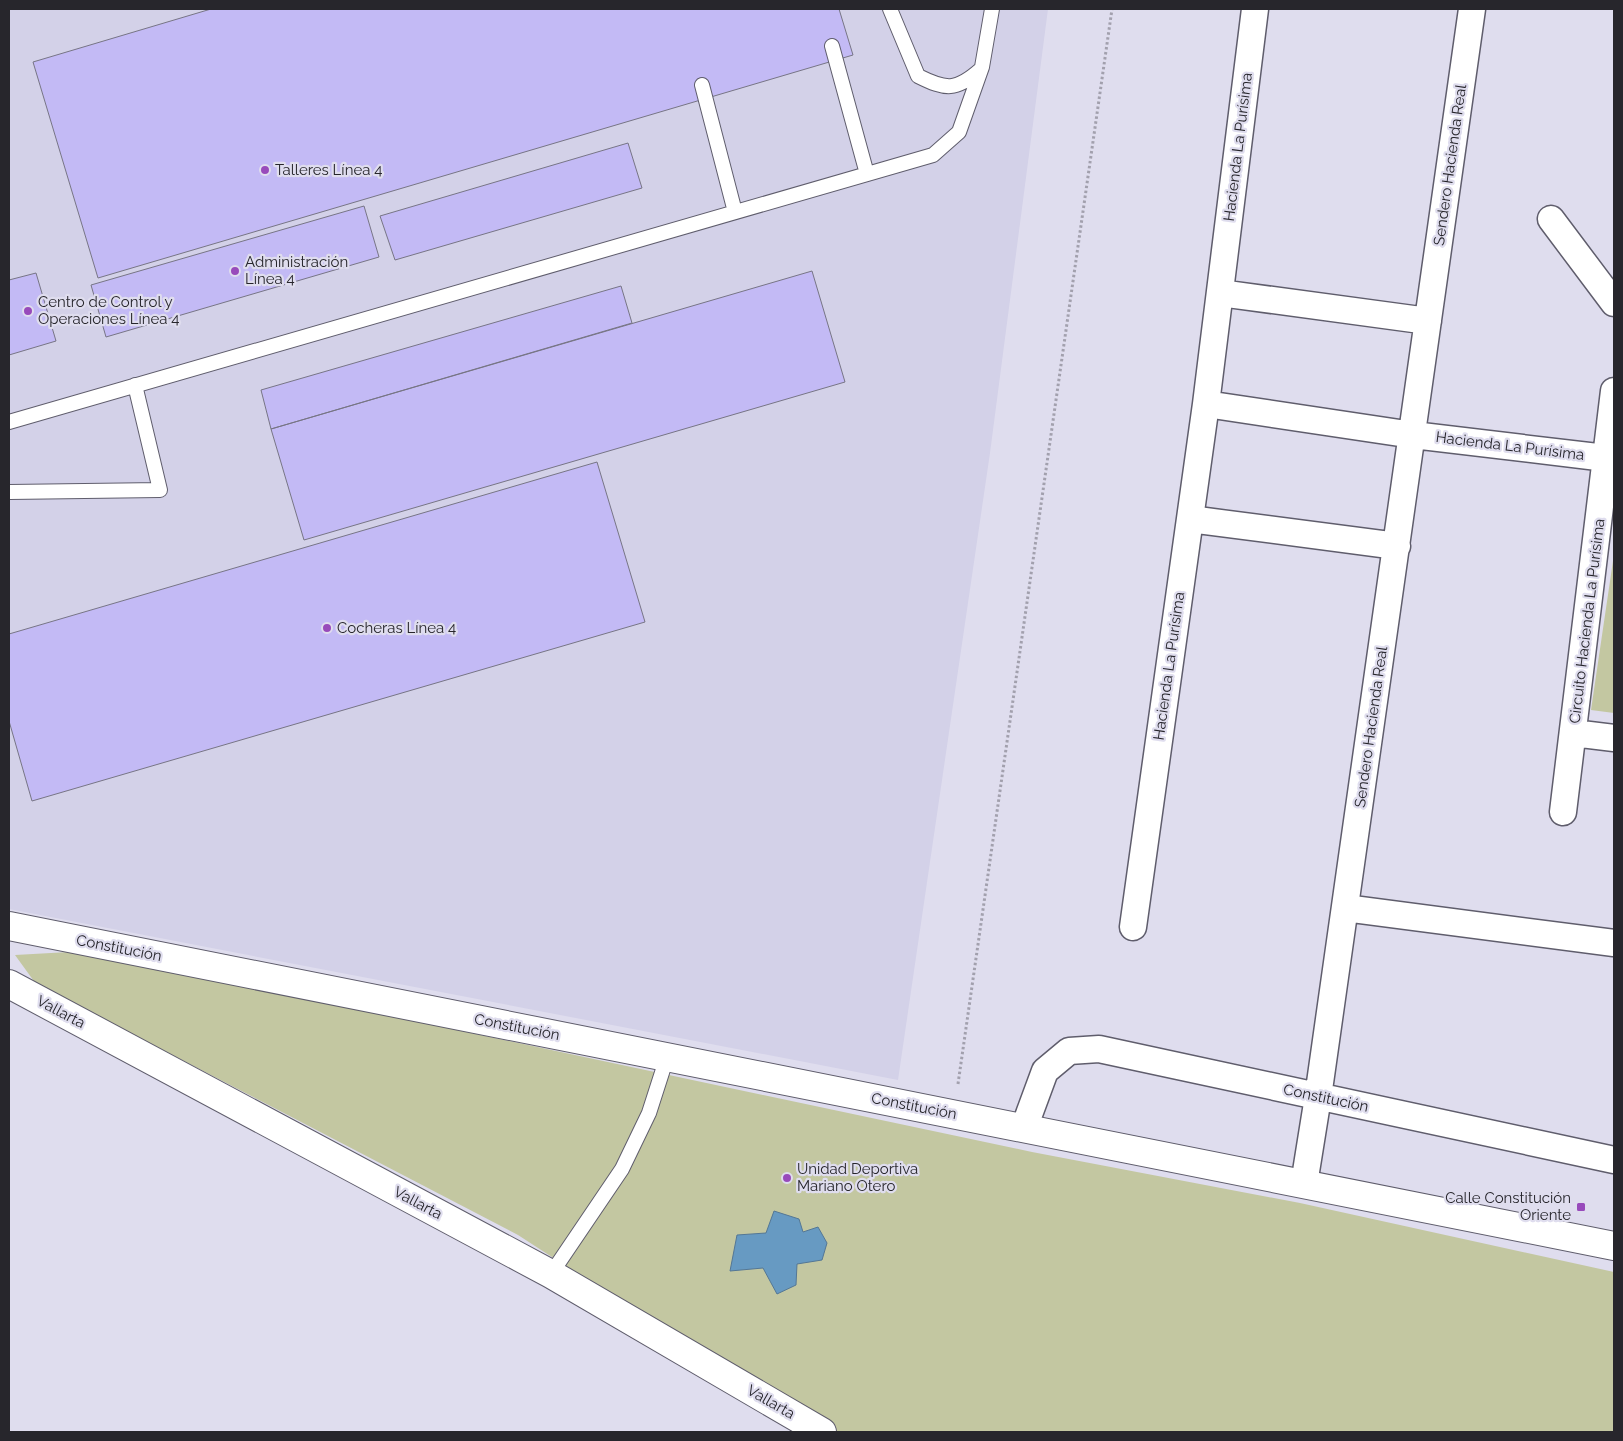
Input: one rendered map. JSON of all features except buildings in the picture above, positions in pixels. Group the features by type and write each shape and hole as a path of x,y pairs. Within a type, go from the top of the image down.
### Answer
{"main road":[{"name":"Constitución","path":"13,928 1614,1246"},
{"name":"Vallarta","path":"9,984 551,1274 822,1432"}],"street":[{"name":"Hacienda La Purísima","path":"1133,927 1206,404 1255,9"},
{"name":"Sendero Hacienda Real","path":"1304,1184 1413,435 1472,9"},
{"path":"1551,220 1614,302"},
{"path":"1220,293 1428,320"},
{"name":"Circuito Hacienda La Purísima","path":"1563,812 1614,391"},
{"name":"Hacienda La Purísima","path":"1206,404 1413,435 1606,458"},
{"path":"1190,519 1397,546"},
{"name":"Circuito Hacienda La Purísima","path":"1573,733 1614,738"},
{"path":"1345,908 1614,943"},
{"name":"Constitución","path":"1024,1128 1045,1071 1069,1051 1099,1049 1614,1160"}],"lane":[{"path":"890,9 918,76 940,87 966,83 982,67"},
{"path":"9,422 933,155 959,132 982,67 992,9"},
{"path":"832,46 867,174"},
{"path":"702,84 735,212"},
{"path":"9,492 160,490 135,385"},
{"path":"551,1274 622,1169 649,1113 667,1057"}],"path":[{"path":"954,1114 1112,9"}],"shaded area":[{"path":"9,9 1048,9 990,453 898,1080 9,909"}],"green space":[{"path":"1614,554 1614,713 1591,710"},
{"name":"Unidad Deportiva Mariano Otero","path":"69,952 122,959 1032,1152 1300,1203 1614,1272 1614,1432 822,1432 518,1235 36,984 15,955"}],"water":[{"path":"774,1211 799,1219 803,1232 818,1227 827,1243 822,1260 797,1264 796,1285 777,1294 763,1268 730,1271 737,1235 766,1233"}],"place":[{"name":"Talleres Línea 4","path":"265,170"},
{"name":"Administración Línea 4","path":"235,271"},
{"name":"Centro de Control y Operaciones Línea 4","path":"28,311"},
{"name":"Cocheras Línea 4","path":"327,628"},
{"name":"Unidad Deportiva Mariano Otero","path":"787,1178"},
{"name":"Calle Constitución Oriente","path":"1581,1207"}]}
